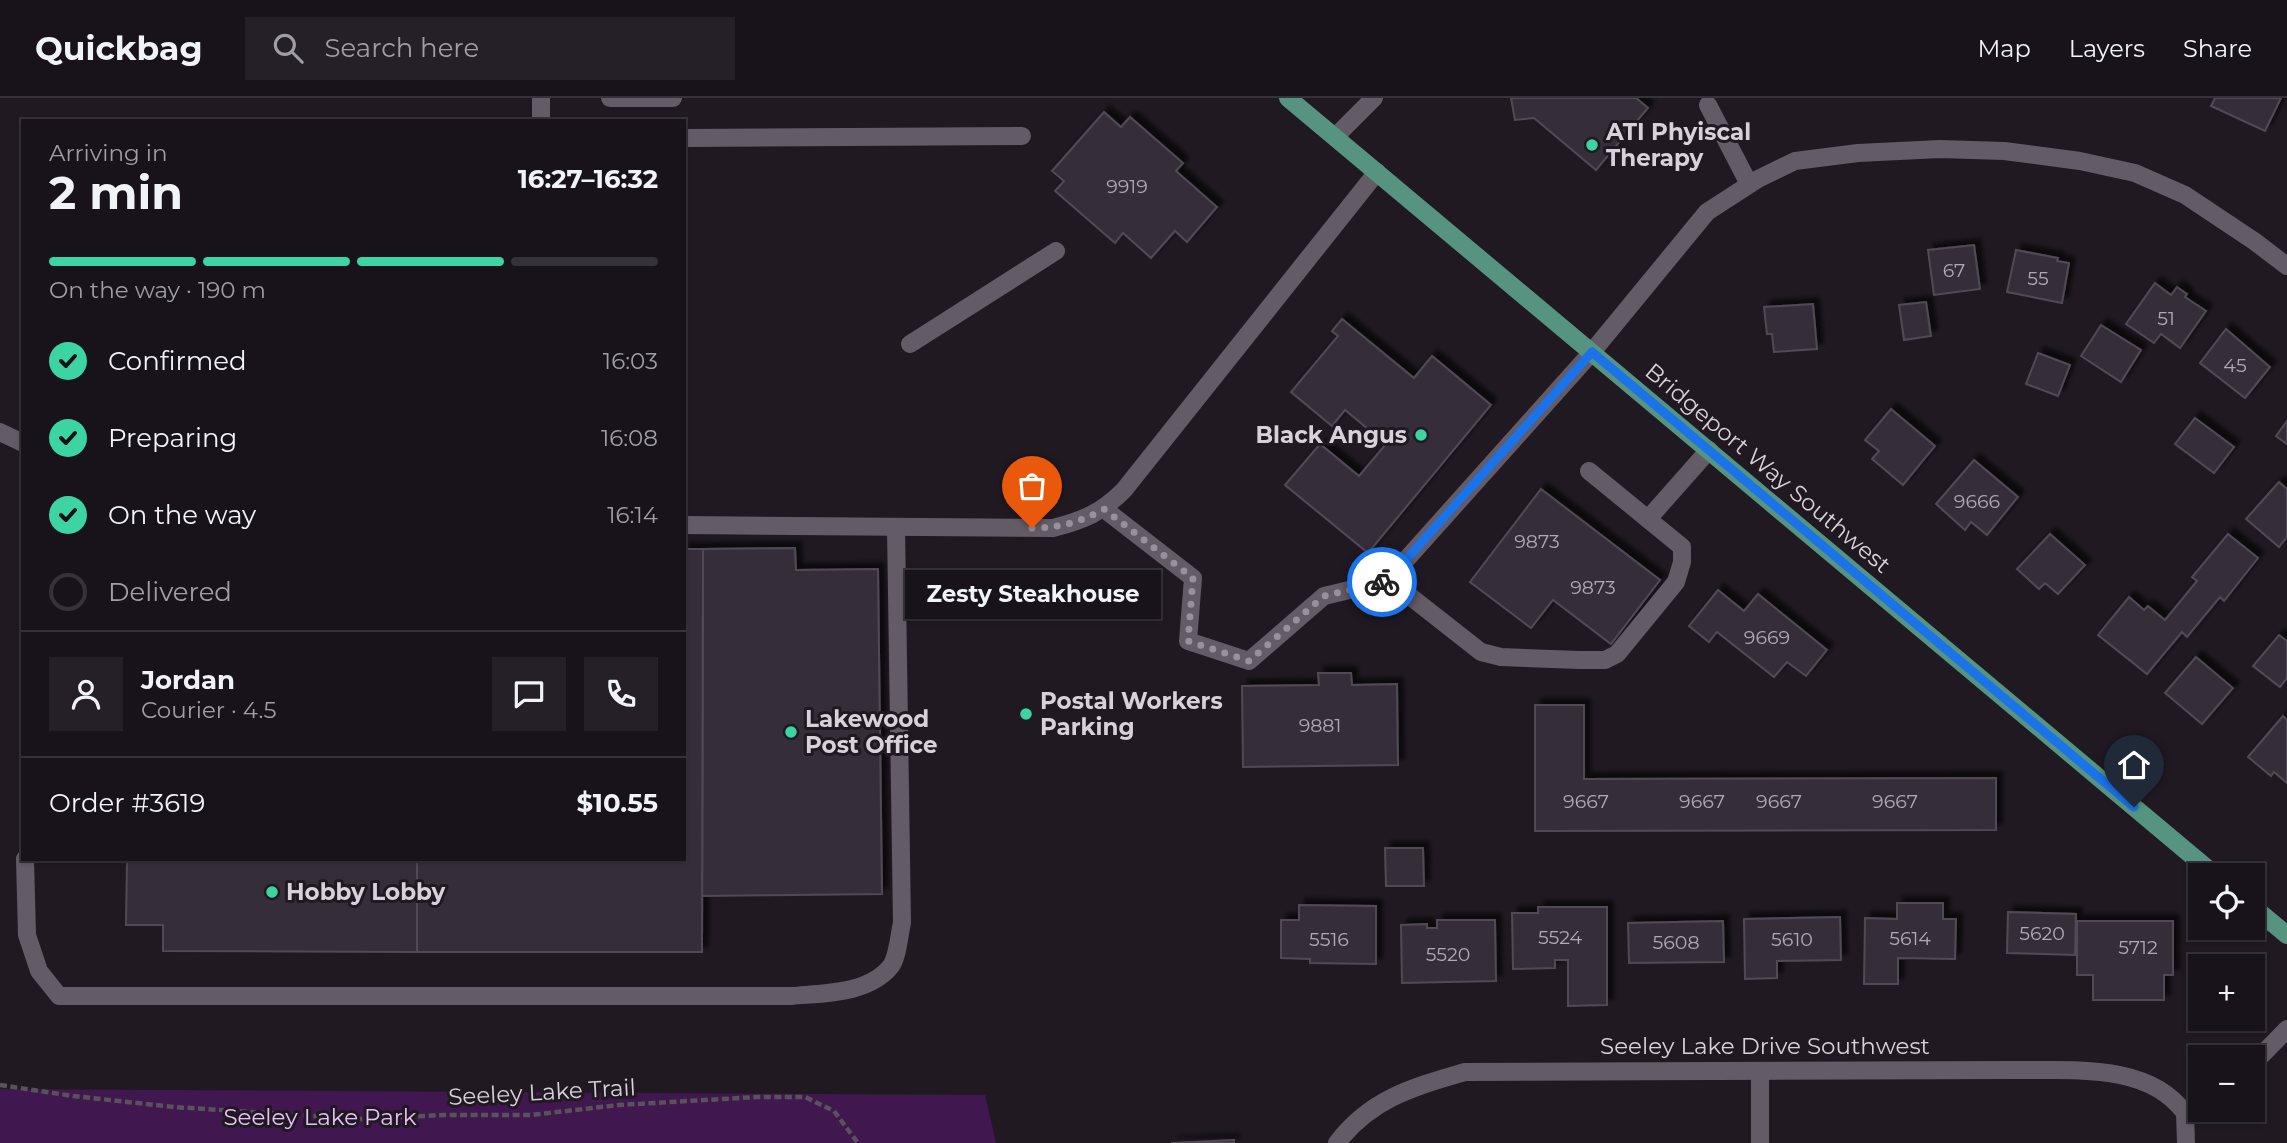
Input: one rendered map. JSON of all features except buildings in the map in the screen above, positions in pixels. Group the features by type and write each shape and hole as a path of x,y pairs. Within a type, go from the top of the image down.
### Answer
{"main road":[{"name":"Bridgeport Way Southwest","path":"1288,98 2201,863"},
{"path":"2265,917 2287,935"}],"street":[{"path":"541,98 541,119"},
{"path":"610,98 673,98"},
{"path":"1335,137 1374,98"},
{"path":"1708,105 1749,184"},
{"path":"686,138 1022,136"},
{"path":"1104,509 1193,578 1188,641 1249,661 1324,596 1388,579 1592,352 1707,212 1749,184 1795,161 1858,153 1940,149 1991,151 2080,161 2135,173 2185,195 2287,266"},
{"path":"686,525 1053,528 1086,520 1104,509 1124,490 1377,172"},
{"path":"910,344 1056,251"},
{"path":"0,432 21,442"},
{"path":"1648,519 1709,450"},
{"path":"1388,579 1481,652 1501,657 1605,660 1617,654 1676,582 1682,562 1682,547 1589,471"},
{"path":"24,861 27,935 39,971 59,996 792,996 839,992 873,981 892,965 902,923 896,527"},
{"path":"2265,1052 2287,1029"},
{"name":"Seeley Lake Drive Southwest","path":"1337,1143 1373,1107 1406,1090 1465,1072 2091,1072 2124,1076 2155,1086 2188,1107"},
{"path":"1760,1072 1760,1143"},
{"path":"2186,1143 2190,1122"}],"path":[{"name":"Seeley Lake Trail","path":"0,1085 174,1107 362,1119 531,1115 619,1105 804,1097 834,1111 858,1143"}],"green space":[{"name":"Seeley Lake Park","path":"0,1089 985,1095 996,1143 0,1143"}],"way so far":[{"path":"1032,528 1053,528 1086,520 1104,509 1193,578 1188,641 1249,661 1324,596 1382,582"}],"place":[{"name":"ATI Phyiscal Therapy","path":"1592,145"},
{"name":"Black Angus","path":"1421,435"},
{"name":"Zesty Steakhouse","path":"1032,528"},
{"name":"Postal Workers Parking","path":"1026,714"},
{"name":"Lakewood Post Office","path":"791,732"},
{"name":"Hobby Lobby","path":"272,892"}],"route":[{"path":"1382,582 1387,581 1592,352 2134,807"}]}
